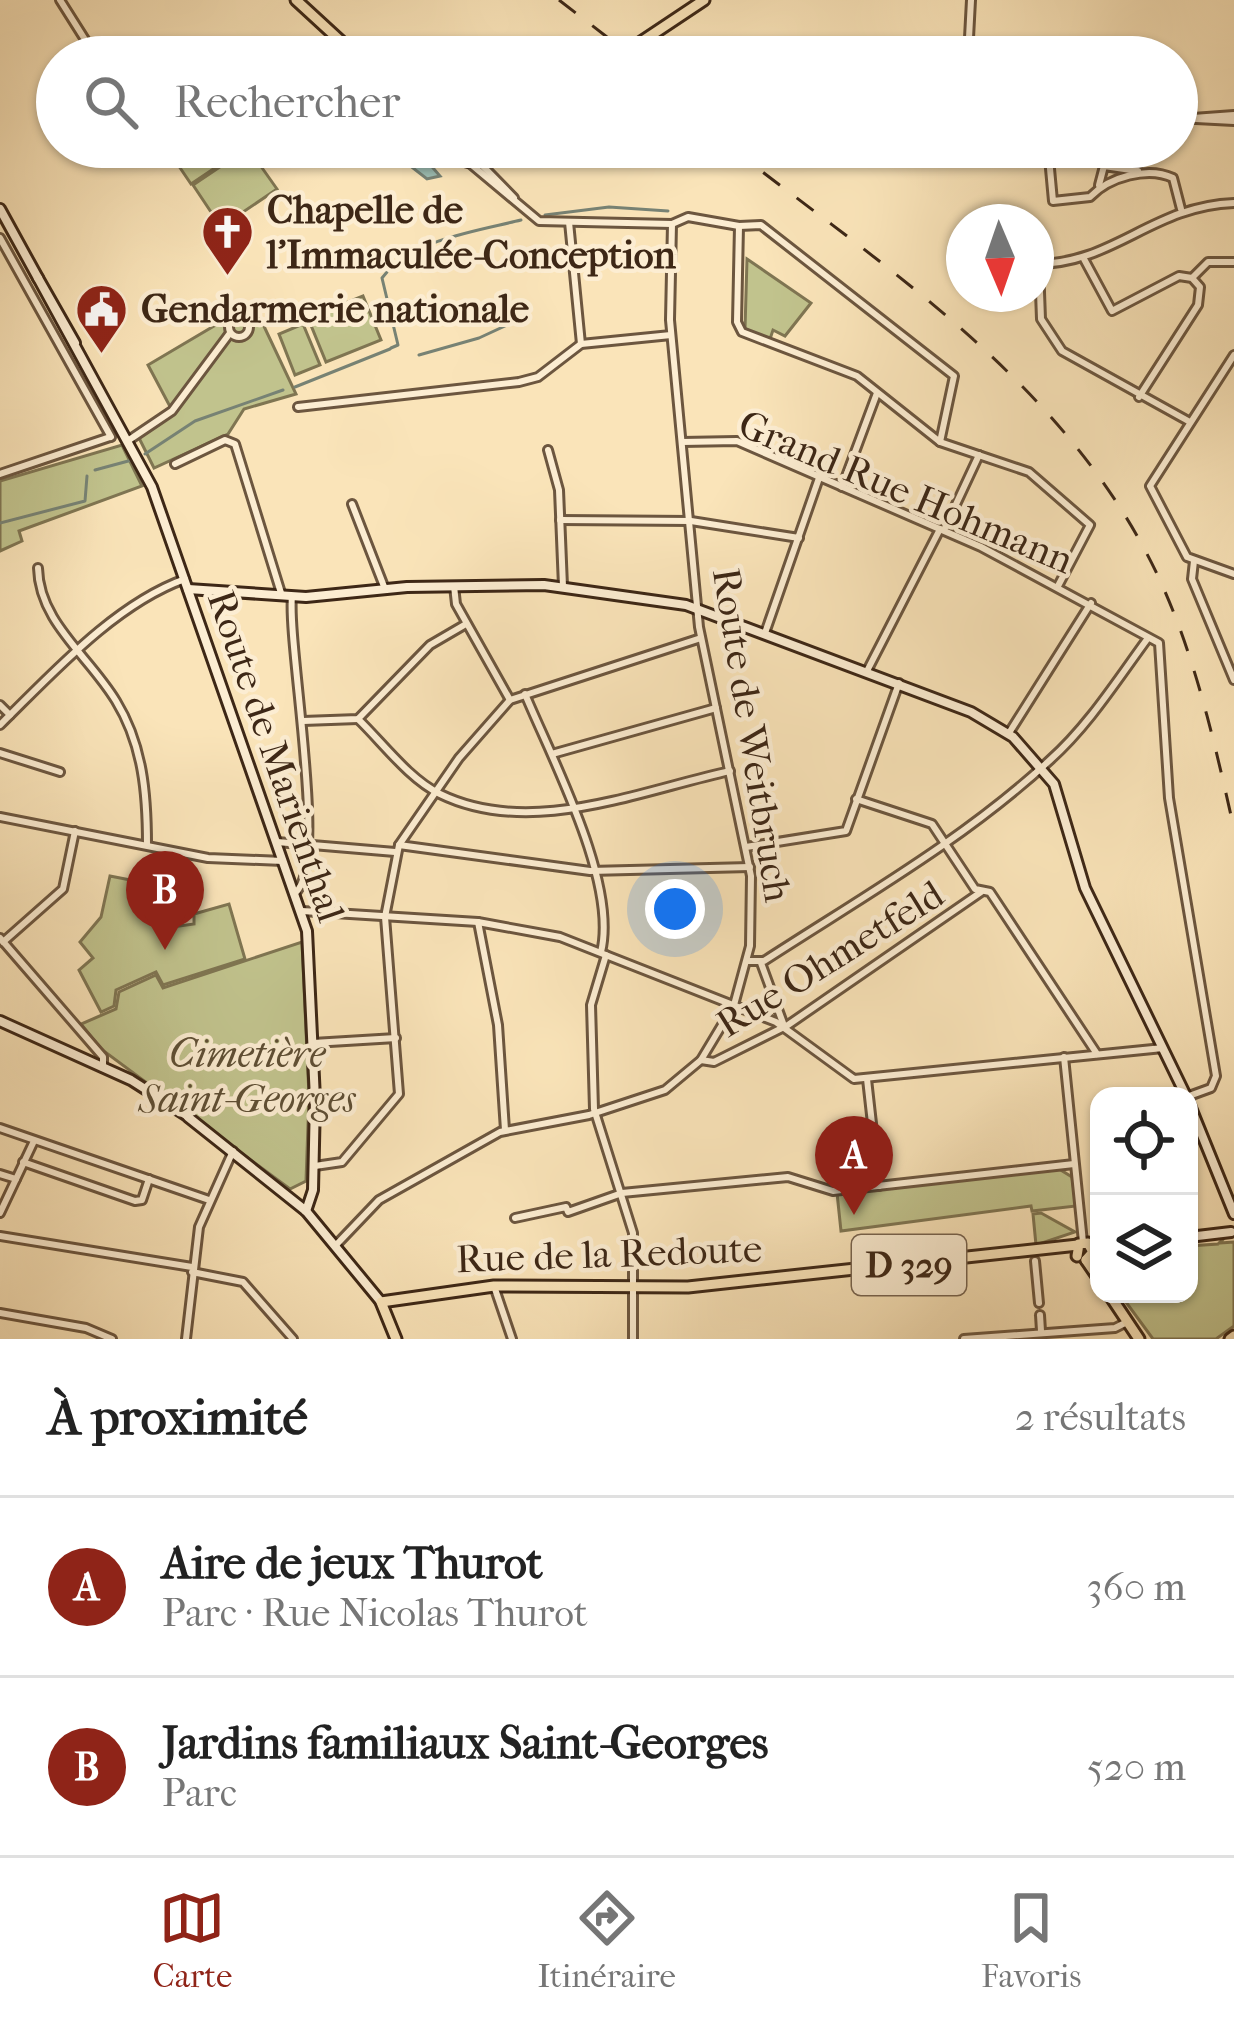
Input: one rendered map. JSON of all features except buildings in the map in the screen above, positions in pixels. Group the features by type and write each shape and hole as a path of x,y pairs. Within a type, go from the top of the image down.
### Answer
{"main road":[{"path":"296,0 335,36"},
{"path":"650,36 704,0"},
{"name":"Rue de la Redoute","path":"381,1301 494,1286 633,1288 1086,1249"},
{"path":"381,1301 396,1339"},
{"path":"1115,1303 1138,1339"}],"street":[{"path":"60,0 83,36"},
{"path":"969,36 971,0"},
{"path":"1198,119 1234,118"},
{"path":"483,168 539,221 672,224 691,217 761,225 954,376 940,442"},
{"path":"1050,168 1052,201 1090,197 1104,168"},
{"path":"1118,168 1173,178 1181,209"},
{"path":"1099,186 1138,171"},
{"path":"1054,262 1084,259 1181,209 1234,203"},
{"name":"Route de Marienthal","path":"0,209 127,436 187,584 302,911 309,938 313,1043 314,1166 305,1211"},
{"path":"569,222 581,344"},
{"name":"Route de Weitbruch","path":"337,1244 379,1200 505,1130 595,1113 665,1090 701,1060 734,1005 747,961 753,911 750,867 697,608 671,334 672,224"},
{"path":"739,226 737,322 742,332 857,376 940,442 1029,472 1090,525 1058,586"},
{"path":"0,238 111,436"},
{"path":"1084,259 1112,311 1179,276 1192,278 1201,292 1198,305 1139,397"},
{"path":"1192,278 1208,262 1234,262"},
{"path":"1043,312 1045,332 1073,360 1190,422"},
{"path":"0,474 111,436 127,436 172,411 230,333"},
{"path":"298,407 519,382 538,377 581,344 671,334"},
{"path":"1234,356 1150,486 1186,555 1234,574"},
{"path":"842,487 877,393"},
{"name":"Grand Rue Hohmann","path":"682,442 737,441 942,529 1149,637"},
{"path":"175,464 220,442 235,444 281,593"},
{"path":"548,450 560,520 563,586"},
{"path":"866,671 979,454"},
{"path":"765,633 819,478"},
{"path":"352,504 385,589"},
{"path":"560,520 691,521 799,538"},
{"path":"1194,561 1192,578 1234,680"},
{"path":"38,568 42,605 81,649 119,705 139,752 146,785 148,845"},
{"path":"0,724 81,649 153,593 187,584 292,596 454,585 563,586 697,608 899,683 1009,733 1042,767 1060,801 1085,888 1182,1087"},
{"path":"454,585 466,624 509,700"},
{"path":"292,596 303,722 306,842 303,882 295,892"},
{"path":"1009,733 1090,603"},
{"path":"303,722 358,718 430,645 466,624"},
{"path":"747,961 761,963 945,844 1042,767 1098,707 1149,637 1162,650 1169,797 1216,1076 1211,1088 1198,1093"},
{"path":"314,1166 342,1162 399,1094 385,913 397,848 436,792 509,700 701,638"},
{"path":"746,847 839,836 899,683"},
{"path":"525,694 572,808 602,907 603,954 591,1005 595,1113 634,1239 633,1339"},
{"path":"0,705 10,716"},
{"path":"550,755 585,741 716,708"},
{"path":"358,718 436,792 493,809 530,813 572,808 730,771"},
{"path":"0,753 60,772"},
{"path":"856,799 916,814 932,824 981,892 990,892 1097,1054"},
{"path":"0,817 244,862 283,861"},
{"path":"75,831 63,889 2,940 104,1058 103,1069"},
{"path":"277,842 397,848 592,870 750,867"},
{"name":"Rue Ohmetfeld","path":"701,1060 714,1062 784,1027 981,892"},
{"path":"302,911 385,913 537,931 784,1027 844,1074 867,1079 1163,1048"},
{"path":"478,922 498,1025 505,1130"},
{"path":"761,963 784,1027"},
{"path":"0,1021 103,1069 188,1117 305,1211 381,1301"},
{"path":"313,1043 396,1038"},
{"path":"1064,1057 1086,1249"},
{"path":"867,1079 878,1186"},
{"path":"1198,1124 1234,1214"},
{"path":"0,1128 209,1200"},
{"path":"0,1213 34,1142"},
{"path":"186,1339 193,1269 209,1200 232,1151"},
{"path":"23,1162 135,1201 142,1200 148,1179"},
{"path":"514,1218 566,1207 568,1212 622,1193 788,1177 829,1191 1074,1164"},
{"path":"0,1174 16,1179"},
{"path":"1198,1236 1233,1232"},
{"path":"0,1236 243,1282 293,1339"},
{"path":"1035,1261 1040,1303"},
{"path":"494,1286 512,1339"},
{"path":"0,1313 69,1324 112,1339"},
{"path":"1040,1315 1041,1331"},
{"path":"964,1339 1115,1328 1127,1322"}],"green space":[{"path":"180,168 215,168 191,184"},
{"path":"218,168 262,168 277,189 221,227 193,185"},
{"path":"747,259 811,303 785,336 773,330 770,339 745,329"},
{"path":"363,296 381,340 326,362 308,318"},
{"path":"253,303 296,394 244,409 228,434 154,468 139,438 174,414 148,365"},
{"path":"303,324 320,365 295,375 279,334"},
{"path":"122,445 142,486 19,531 22,541 0,551 0,481"},
{"path":"110,876 166,887 165,928 194,924 194,914 229,904 245,959 163,985 156,972 116,990 114,1006 101,1012 79,970 93,958 80,942 101,917"},
{"name":"Cimetière Saint-Georges","path":"302,942 309,1096 306,1181 290,1189 101,1049 81,1024 116,1009 119,992 156,975 163,988"},
{"path":"1059,1169 1072,1177 1076,1206 1032,1211 1031,1206 841,1231 837,1193"},
{"path":"1041,1213 1075,1232 1036,1245 1033,1214"},
{"path":"1225,1237 1220,1243 1234,1242 1234,1326 1216,1339 1153,1339 1127,1303 1198,1303 1198,1245 1218,1244"}],"water":[{"path":"413,168 433,168 440,176 427,179"}],"waterway":[{"path":"545,215 609,207 668,211"},
{"path":"389,270 433,243 521,220"},
{"path":"387,272 382,278 398,345 391,348"},
{"path":"419,355 479,338 524,317"},
{"path":"295,387 390,349"},
{"path":"145,454 195,421 283,390"},
{"path":"95,470 132,460"},
{"path":"0,523 85,501 87,476"}],"railway":[{"path":"559,0 606,36"},
{"path":"757,168 971,337 1076,446 1120,508 1171,606 1203,700 1234,829"}],"place":[{"name":"Chapelle de l'Immaculée-Conception","path":"228,278"},
{"name":"Gendarmerie nationale","path":"102,355"},
{"name":"Jardins familiaux Saint-Georges","path":"165,950"},
{"name":"Aire de jeux Thurot","path":"854,1215"}]}
